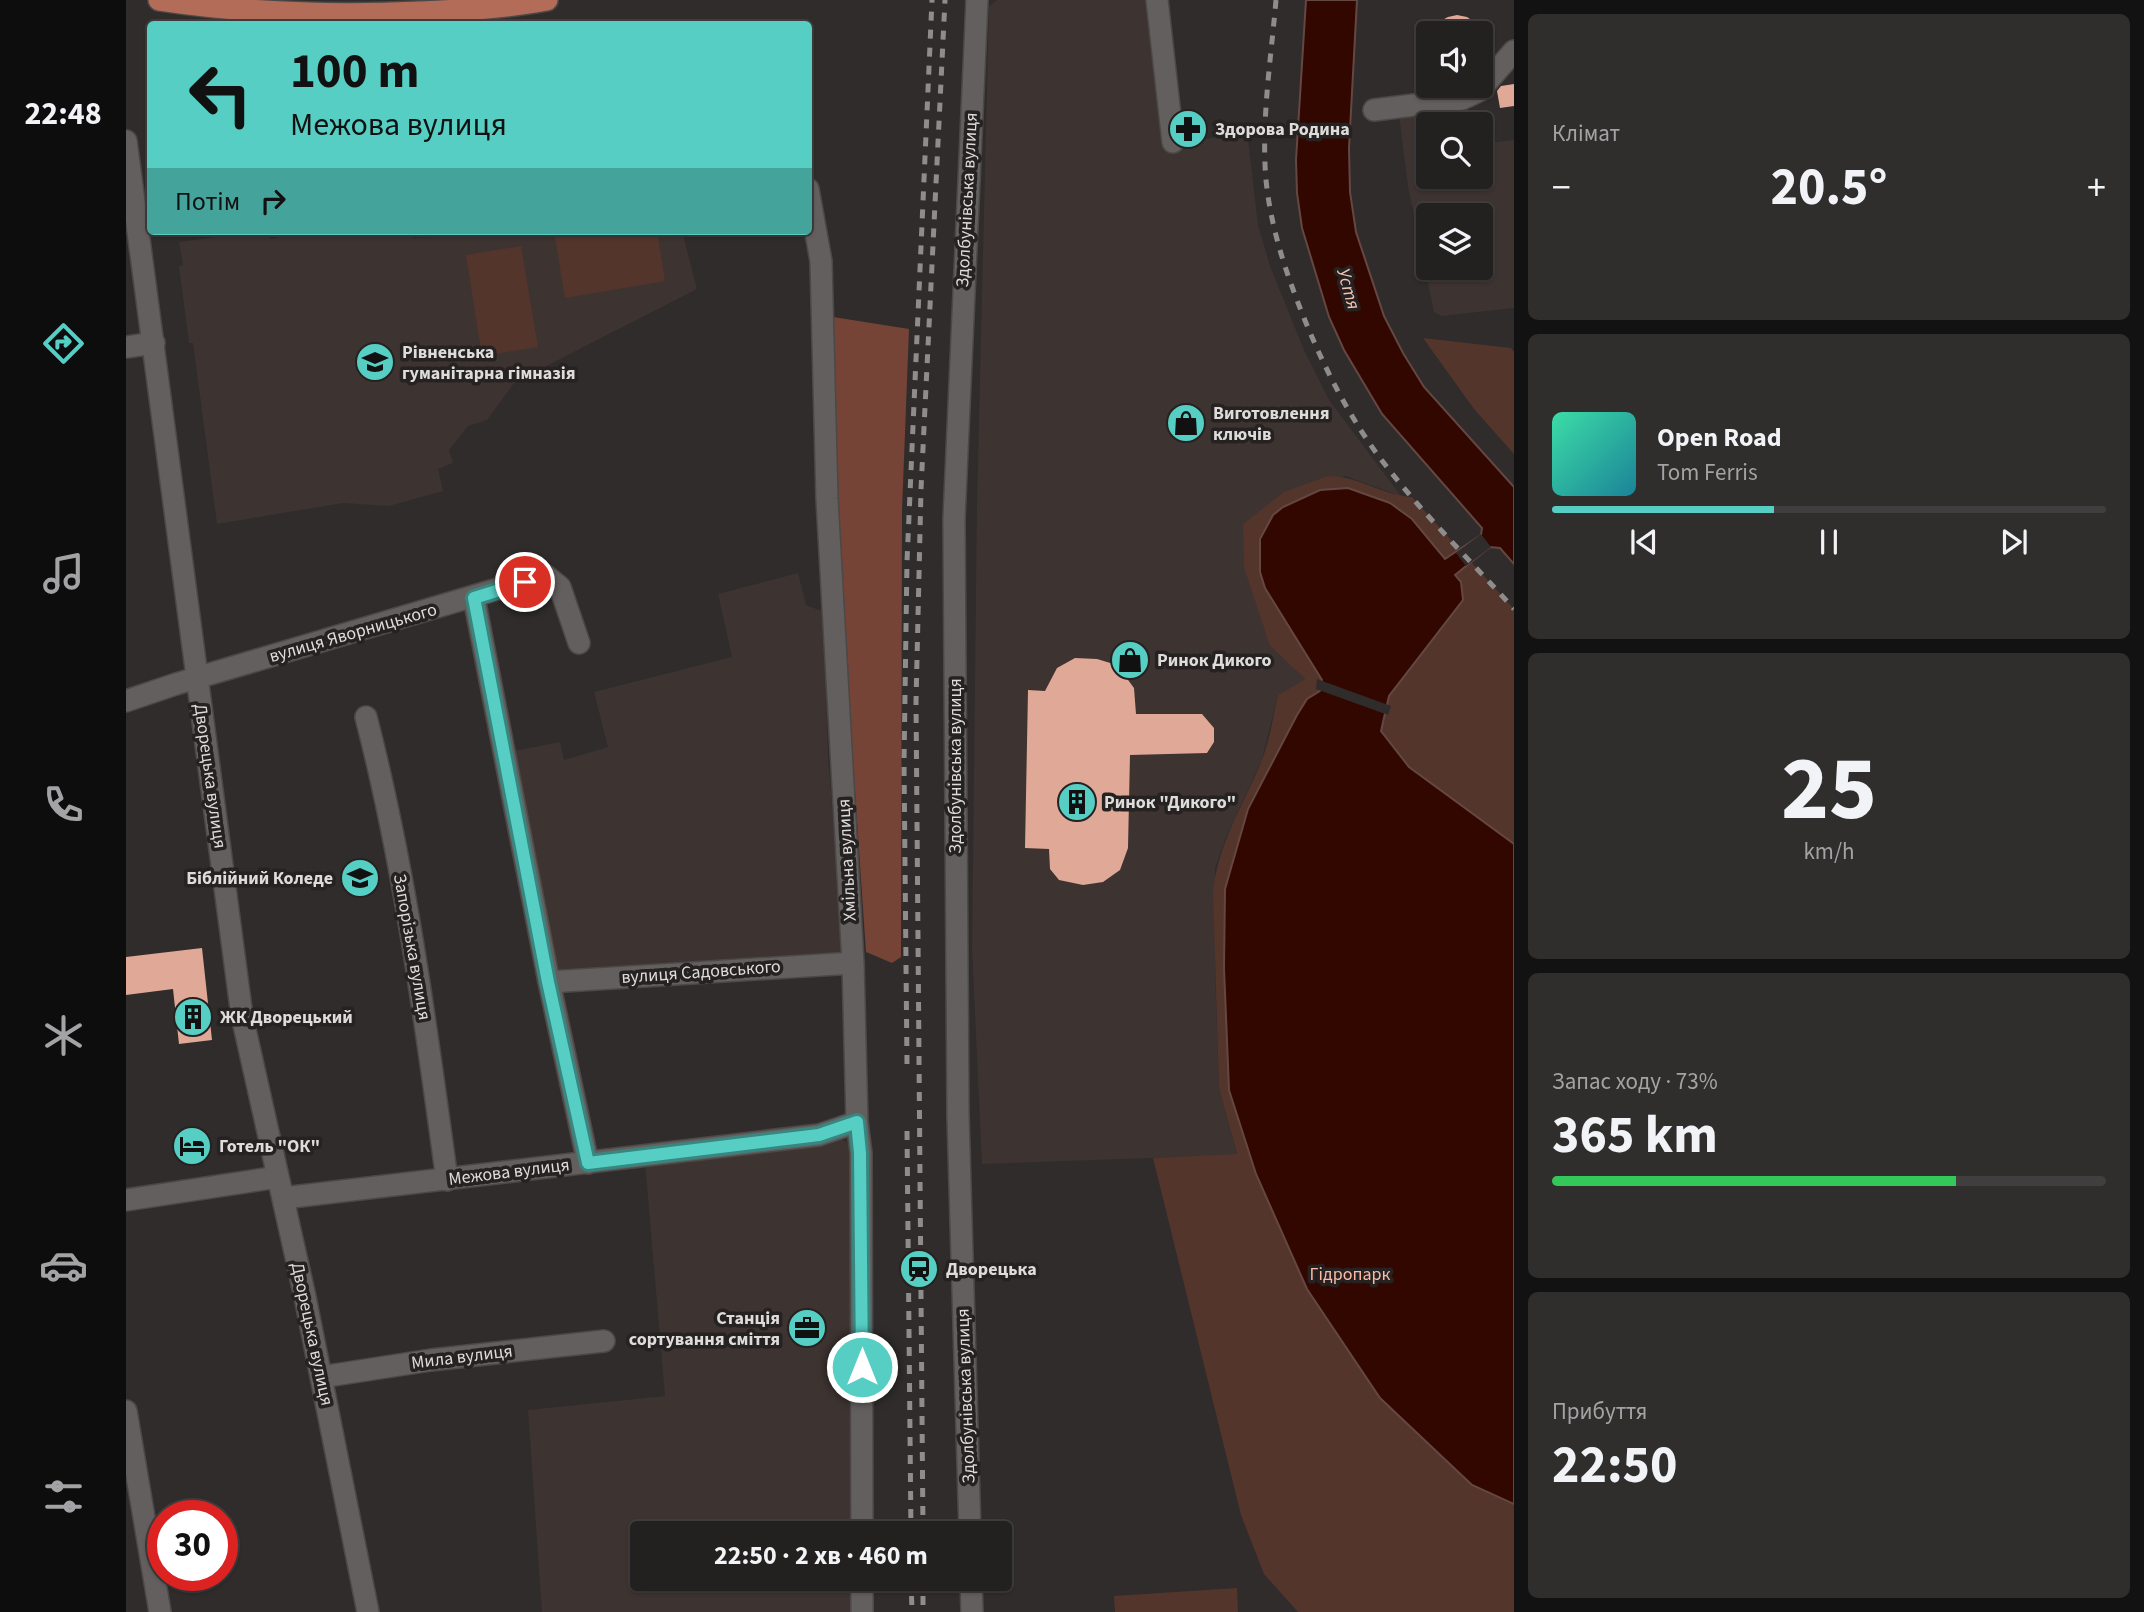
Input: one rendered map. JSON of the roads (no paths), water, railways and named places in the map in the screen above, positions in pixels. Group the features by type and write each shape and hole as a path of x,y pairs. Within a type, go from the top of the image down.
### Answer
{"main road":[{"path":"159,0 339,20 544,0"}],"street":[{"name":"Здолбунівська вулиця","path":"970,1521 958,1116 954,519 977,0"},
{"path":"1157,0 1173,142"},
{"path":"1374,110 1462,99 1479,91 1514,51"},
{"name":"Дворецька вулиця","path":"126,141 242,1016 321,1377 368,1612"},
{"name":"Хмільна вулиця","path":"812,211 821,261 827,499 853,963 860,1153 862,1521"},
{"path":"126,347 154,344"},
{"name":"вулиця Яворницького","path":"126,701 545,575 560,587 579,643"},
{"path":"474,598 548,982 588,1163"},
{"name":"Запорізька вулиця","path":"366,717 391,829 428,1042 447,1180"},
{"name":"вулиця Садовського","path":"548,982 853,963"},
{"name":"Межова вулиця","path":"283,1198 819,1135 857,1122"},
{"path":"126,1200 278,1177"},
{"name":"Мила вулиця","path":"321,1377 431,1360 604,1341"},
{"path":"126,1411 160,1612"},
{"path":"862,1591 862,1612"},
{"path":"971,1591 972,1612"}],"water":[{"name":"Гідропарк","path":"1306,0 1357,0 1349,148 1350,192 1356,232 1384,316 1424,387 1514,487 1514,564 1500,548 1490,547 1455,575 1461,582 1463,600 1389,696 1381,731 1409,767 1514,844 1514,1504 1472,1485 1380,1398 1307,1289 1256,1174 1229,1090 1224,968 1225,889 1248,809 1297,715 1307,699 1320,691 1322,680 1265,588 1260,572 1260,539 1273,515 1283,507 1320,490 1348,488 1390,503 1412,519 1445,559 1481,535 1482,528 1382,414 1344,350 1329,317 1302,228 1297,193 1296,160"}],"railway":[{"path":"907,1064 904,763 907,561 932,0"},
{"path":"923,1521 916,702 921,489 945,0"},
{"path":"1276,0 1266,113 1266,180 1275,233 1297,301 1328,372 1368,442 1411,497 1514,609"},
{"path":"907,1131 911,1521"},
{"path":"911,1591 912,1612"},
{"path":"923,1591 923,1612"}],"place":[{"name":"Здорова Родина","path":"1188,129"},
{"name":"Рівненська гуманітарна гімназія","path":"375,362"},
{"name":"Виготовлення ключів","path":"1186,423"},
{"name":"Ринок Дикого","path":"1130,660"},
{"name":"Ринок \"Дикого\"","path":"1077,802"},
{"name":"Біблійний Коледе","path":"360,878"},
{"name":"ЖК Дворецький","path":"193,1017"},
{"name":"Готель \"ОК\"","path":"192,1146"},
{"name":"Дворецька","path":"919,1269"},
{"name":"Станція сортування сміття","path":"807,1328"}],"water label":[{"name":"Устя","path":"1348,289"}]}
